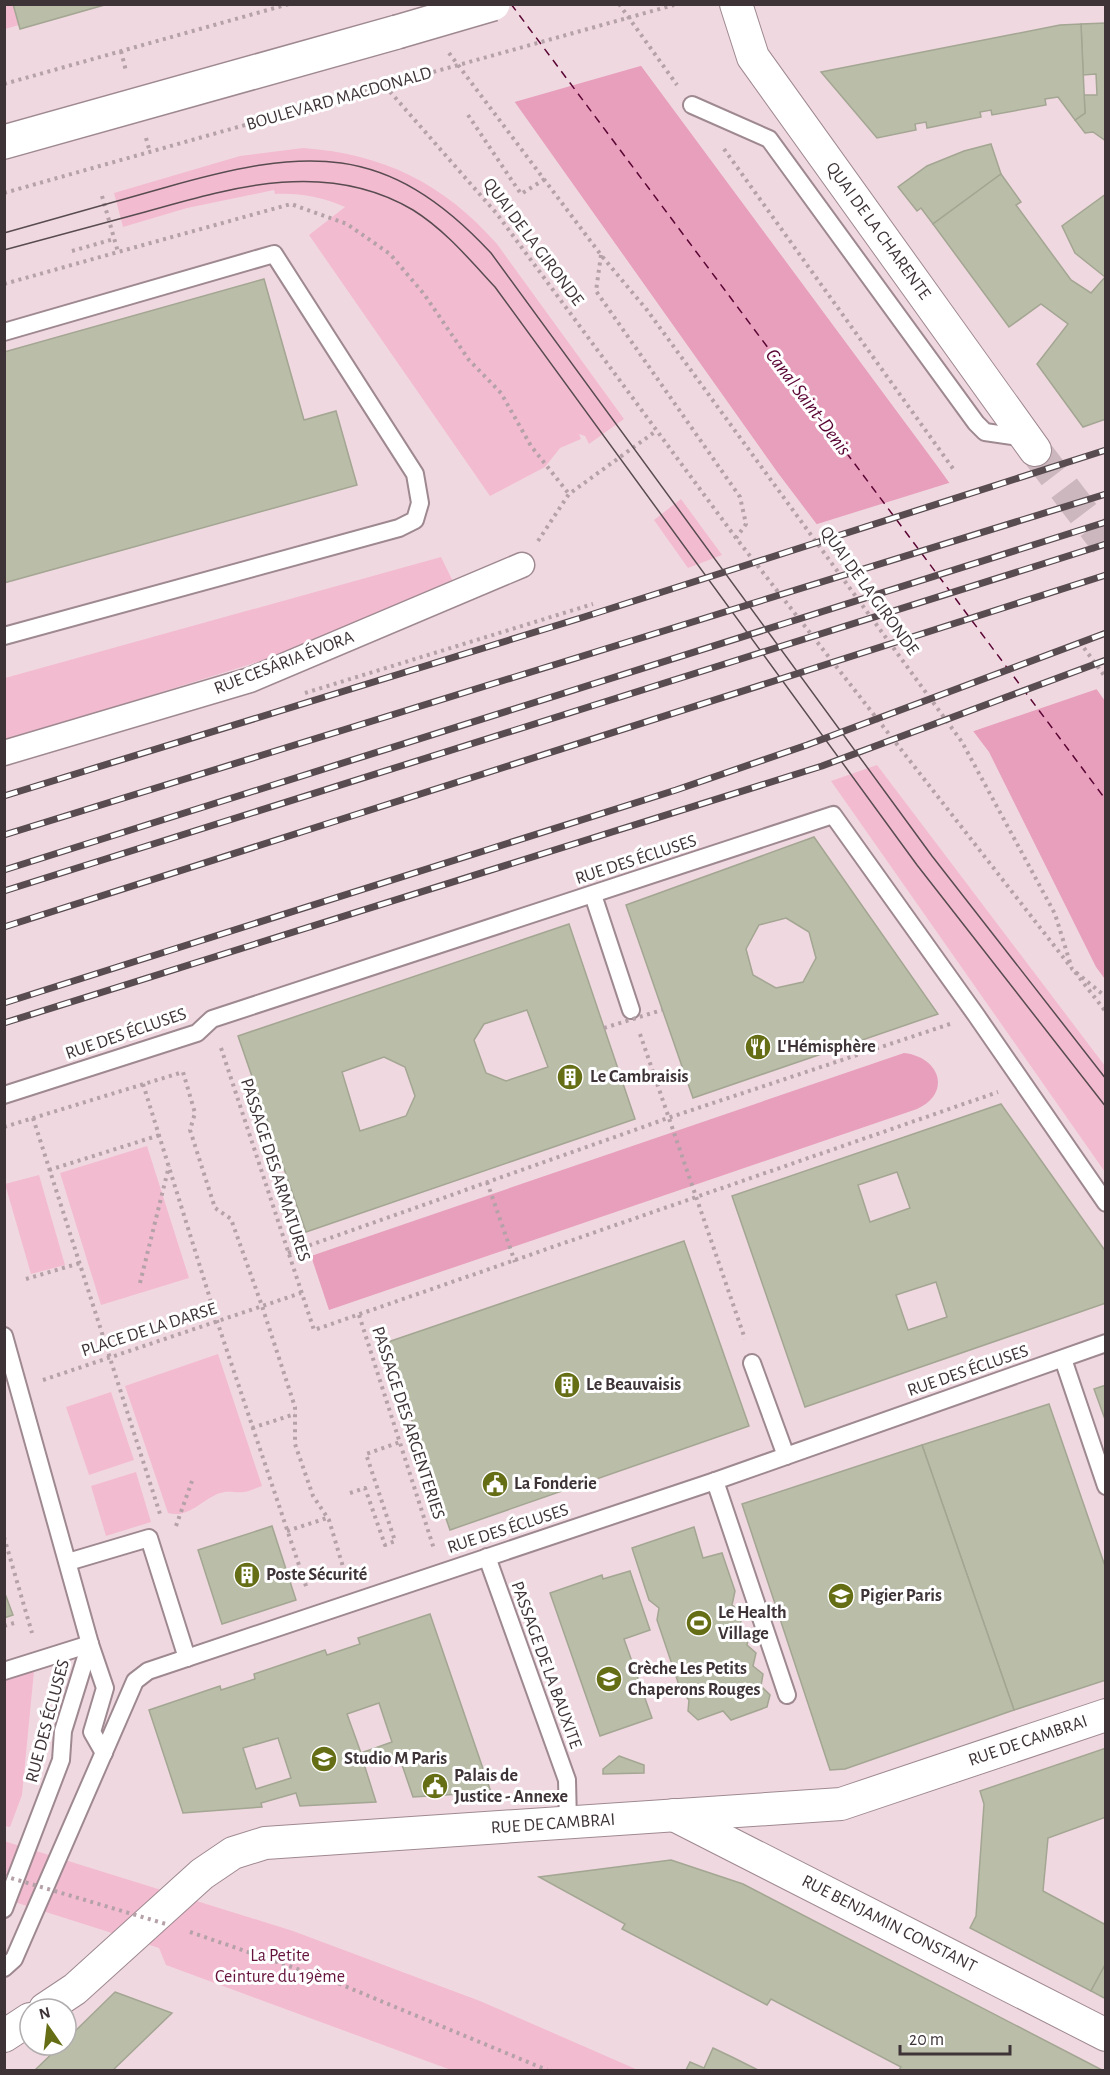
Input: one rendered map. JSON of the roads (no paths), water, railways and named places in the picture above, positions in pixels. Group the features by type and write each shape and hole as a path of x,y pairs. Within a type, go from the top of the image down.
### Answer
{"main road":[{"path":"4,142 493,4"}],"street":[{"name":"QUAI DE LA CHARENTE","path":"736,4 753,57 1031,444"},
{"name":"RUE CESÁRIA ÉVORA","path":"4,753 249,680 522,565"},
{"name":"RUE DE CAMBRAI","path":"63,1997 75,1989 202,1874 233,1853 265,1843 841,1804 1106,1715"},
{"name":"RUE BENJAMIN CONSTANT","path":"673,1814 1106,2035"},
{"path":"4,2036 18,2027"}],"lane":[{"path":"692,105 769,139 976,423 985,432 1031,444"},
{"path":"4,332 274,254 415,474 420,503 415,520 399,528 4,636"},
{"name":"RUE DES ÉCLUSES","path":"4,1095 197,1033 212,1019 832,815 976,1015 1106,1203"},
{"path":"593,895 633,1015"},
{"name":"RUE DES ÉCLUSES","path":"4,1336 90,1644 105,1688 92,1732 104,1753"},
{"name":"RUE DES ÉCLUSES","path":"4,1968 14,1959 135,1681 148,1671 715,1481 1106,1343"},
{"path":"1063,1359 1106,1486"},
{"path":"753,1363 786,1456"},
{"path":"715,1481 787,1695"},
{"path":"68,1562 149,1538 187,1658"},
{"name":"PASSAGE DE LA BAUXITE","path":"487,1557 567,1780 568,1823"},
{"path":"4,1671 90,1644"},
{"name":"RUE DES ÉCLUSES","path":"4,1909 61,1760 63,1731 90,1644"}],"water":[{"name":"Canal Saint-Denis","path":"446,5 596,5 938,467 1105,701 1105,979 1096,967 989,752 778,473"},
{"path":"904,1053 926,1061 937,1076 938,1085 935,1094 917,1109 329,1310 311,1256"}],"tunnel":[{"path":"1035,450 1106,543"}],"tram line":[{"path":"4,233 216,174 261,165 302,161 341,163 379,172 415,190 453,216 491,253 932,856 1106,1079"},
{"path":"4,250 212,194 280,182 347,185 380,194 425,218 456,246 495,287 917,865 1106,1107"}],"railway":[{"path":"4,796 584,617 1106,450"},
{"path":"4,835 1106,494"},
{"path":"4,870 1106,522"},
{"path":"4,891 1106,544"},
{"path":"4,927 1106,575"},
{"path":"4,1003 676,790 807,745 1106,633"},
{"path":"4,1023 822,766 1106,660"}],"place":[{"name":"L'Hémisphère","path":"758,1047"},
{"name":"Le Cambraisis","path":"570,1077"},
{"name":"Le Beauvaisis","path":"567,1385"},
{"name":"La Fonderie","path":"495,1484"},
{"name":"Poste Sécurité","path":"247,1575"},
{"name":"Pigier Paris","path":"841,1596"},
{"name":"Le Health Village","path":"699,1623"},
{"name":"Crèche Les Petits Chaperons Rouges","path":"609,1679"},
{"name":"Studio M Paris","path":"324,1759"},
{"name":"Palais de Justice - Annexe","path":"435,1786"}],"park label":[{"name":"La Petite Ceinture du 19ème","path":"280,1966"}]}
